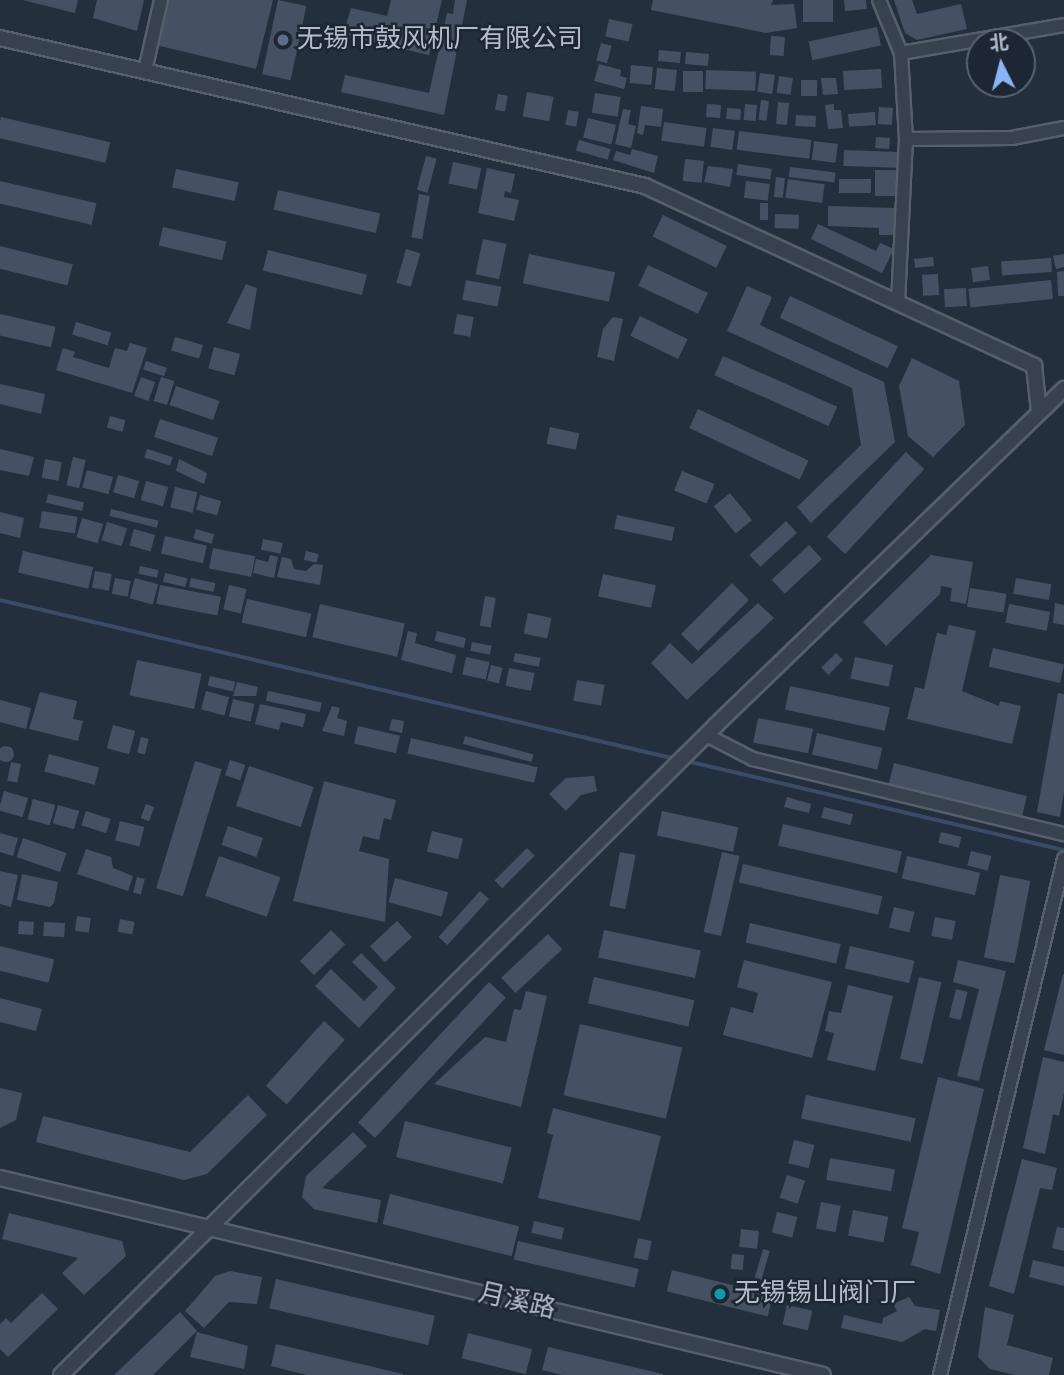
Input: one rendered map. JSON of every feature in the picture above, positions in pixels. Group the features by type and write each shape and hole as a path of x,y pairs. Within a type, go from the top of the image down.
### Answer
{"street":[{"path":"145,71 161,0"},
{"path":"879,0 901,53 906,139 898,302"},
{"path":"901,53 1064,25"},
{"path":"0,38 645,186 1034,366 1040,411"},
{"path":"906,139 1012,138 1064,128"},
{"path":"61,1375 211,1229 687,753 1064,389"},
{"path":"706,735 753,759 1064,834"},
{"path":"940,1375 1064,859"},
{"name":"月溪路","path":"0,1178 823,1375"}],"building":[{"path":"23,0 78,0 75,13"},
{"path":"97,0 144,0 137,31 93,18"},
{"path":"167,0 273,0 256,69 156,45"},
{"name":"无锡市鼓风机厂有限公司","path":"278,0 306,6 291,80 262,74"},
{"path":"391,0 442,0 429,55 343,35 351,8 387,16"},
{"path":"455,0 467,0 444,115 341,92 345,75 429,93 447,13 453,14"},
{"path":"653,0 773,0 771,5 794,4 797,28 766,33 651,10"},
{"path":"803,0 833,0 833,22 803,22"},
{"path":"844,0 866,0 867,9 845,11"},
{"path":"894,0 912,0 917,14 961,4 966,29 917,40 905,33"},
{"path":"609,19 632,24 629,42 605,37"},
{"path":"877,27 881,46 812,60 809,42"},
{"path":"771,36 785,37 784,56 770,55"},
{"path":"601,43 612,46 607,63 596,60"},
{"path":"659,50 681,52 680,63 658,61"},
{"path":"686,52 709,54 708,66 685,64"},
{"path":"599,64 621,70 620,76 627,78 624,89 594,81"},
{"path":"631,65 653,67 651,85 629,83"},
{"path":"657,68 677,70 675,91 655,89"},
{"path":"881,69 882,88 844,90 843,71"},
{"path":"706,70 756,72 755,91 705,89"},
{"path":"683,71 703,71 703,92 683,92"},
{"path":"760,73 775,75 772,94 757,92"},
{"path":"779,76 793,78 790,95 777,93"},
{"path":"821,78 836,78 838,94 823,95"},
{"path":"801,80 817,80 817,96 801,96"},
{"path":"527,92 554,97 549,121 523,117"},
{"path":"595,93 621,97 618,117 592,113"},
{"path":"498,94 508,96 505,112 495,110"},
{"path":"761,100 769,101 767,121 759,120"},
{"path":"778,102 789,103 787,125 776,124"},
{"path":"707,104 721,105 720,118 706,117"},
{"path":"745,104 757,105 756,121 744,120"},
{"path":"834,104 834,110 841,110 843,128 828,129 825,105"},
{"path":"641,106 663,109 661,127 645,125 643,135 637,133"},
{"path":"879,107 893,108 892,125 878,124"},
{"path":"727,108 741,109 740,120 726,119"},
{"path":"623,109 631,110 628,124 636,126 631,148 615,144"},
{"path":"568,110 579,112 576,127 565,125"},
{"path":"875,112 876,125 849,127 848,114"},
{"path":"796,115 816,116 815,127 795,126"},
{"path":"1,117 110,142 105,163 0,138"},
{"path":"588,118 616,125 611,144 583,137"},
{"path":"664,122 707,128 704,147 661,141"},
{"path":"713,128 735,131 732,150 710,147"},
{"path":"739,131 811,140 809,159 737,150"},
{"path":"876,137 890,138 889,149 875,148"},
{"path":"579,140 611,149 608,160 576,151"},
{"path":"814,141 838,144 836,163 812,160"},
{"path":"632,149 658,156 654,173 613,160 616,151 630,155"},
{"path":"844,150 898,152 897,168 843,166"},
{"path":"426,156 437,159 428,193 417,190"},
{"path":"685,159 704,161 702,183 683,181"},
{"path":"453,162 481,168 477,190 448,184"},
{"path":"738,164 772,169 770,180 736,175"},
{"path":"708,166 733,169 730,187 704,182"},
{"path":"790,167 836,173 834,183 789,177"},
{"path":"487,168 515,174 511,193 505,191 504,197 519,200 514,221 478,213"},
{"path":"176,169 239,182 235,201 172,188"},
{"path":"875,170 896,170 896,196 875,196"},
{"path":"776,177 785,178 783,198 774,197"},
{"path":"788,179 825,184 822,203 785,198"},
{"path":"839,179 871,179 871,193 839,193"},
{"path":"0,181 96,203 92,225 0,204"},
{"path":"746,181 770,184 768,201 744,198"},
{"path":"278,190 380,214 376,233 274,209"},
{"path":"419,194 430,196 422,239 411,237"},
{"path":"760,203 768,203 768,220 760,220"},
{"path":"828,206 895,208 895,235 879,235 879,228 828,226"},
{"path":"775,214 799,215 798,229 775,228"},
{"path":"663,215 727,246 716,268 652,237"},
{"path":"818,224 876,251 880,243 894,249 882,273 811,239"},
{"path":"163,227 226,242 222,260 159,246"},
{"path":"483,239 506,244 499,279 476,274"},
{"path":"0,246 73,264 67,285 0,269"},
{"path":"406,249 420,253 411,287 396,283"},
{"path":"268,250 367,275 362,295 263,270"},
{"path":"529,254 615,272 609,302 523,283"},
{"path":"1064,254 1064,267 1056,269 1053,256"},
{"path":"933,257 934,266 915,268 914,259"},
{"path":"1051,258 1052,272 1002,275 1001,261"},
{"path":"648,265 708,293 698,314 638,286"},
{"path":"988,266 990,280 973,282 971,268"},
{"path":"1064,271 1064,296 1058,296 1057,272"},
{"path":"938,274 939,295 923,296 922,275"},
{"path":"466,280 501,287 498,307 462,300"},
{"path":"1051,280 1053,299 970,308 968,289"},
{"path":"246,284 257,288 250,330 227,323"},
{"path":"747,286 772,297 760,325 884,382 895,442 811,523 797,507 861,445 852,388 727,331"},
{"path":"966,288 967,306 945,307 944,289"},
{"path":"790,296 898,346 888,368 780,318"},
{"path":"0,314 56,327 51,347 0,336"},
{"path":"457,314 474,317 470,337 454,334"},
{"path":"640,316 688,339 678,359 630,336"},
{"path":"613,317 623,319 614,361 597,357 603,329"},
{"path":"76,322 111,333 108,345 72,334"},
{"path":"175,337 203,345 199,358 171,350"},
{"path":"130,343 147,348 132,393 56,370 63,348 75,352 73,357 109,368 115,348 127,351"},
{"path":"214,347 240,354 234,375 208,368"},
{"path":"723,356 837,407 829,426 714,375"},
{"path":"912,358 959,381 965,425 933,457 908,436 899,386"},
{"path":"146,361 167,368 164,376 143,370"},
{"path":"141,377 155,382 148,401 134,396"},
{"path":"161,377 174,381 167,405 154,401"},
{"path":"0,384 45,394 41,414 0,404"},
{"path":"176,386 219,401 213,420 169,405"},
{"path":"698,409 809,461 800,480 689,428"},
{"path":"110,416 125,420 122,432 107,428"},
{"path":"160,419 218,438 212,456 154,437"},
{"path":"550,427 579,433 576,450 546,444"},
{"path":"0,449 34,457 29,476 0,470"},
{"path":"147,449 173,457 170,466 144,458"},
{"path":"906,452 924,469 845,554 827,537"},
{"path":"73,457 86,460 79,488 66,485"},
{"path":"45,459 62,462 58,481 42,478"},
{"path":"179,459 207,473 204,484 176,471"},
{"path":"87,470 113,477 108,494 82,487"},
{"path":"682,471 714,484 707,504 674,490"},
{"path":"118,475 139,481 134,498 113,492"},
{"path":"146,481 168,487 163,506 141,500"},
{"path":"175,487 197,492 193,513 170,507"},
{"path":"730,493 752,520 736,533 714,506"},
{"path":"48,494 84,502 82,511 46,503"},
{"path":"200,495 221,501 217,515 196,509"},
{"path":"111,509 159,521 157,528 109,516"},
{"path":"42,511 78,517 75,533 39,528"},
{"path":"0,512 24,518 20,538 0,533"},
{"path":"617,515 675,527 672,541 614,529"},
{"path":"82,518 103,524 98,543 76,537"},
{"path":"786,521 797,533 760,567 749,555"},
{"path":"107,522 127,528 122,546 101,540"},
{"path":"134,529 155,535 150,551 129,545"},
{"path":"196,529 214,534 212,544 193,539"},
{"path":"165,536 207,546 203,563 161,554"},
{"path":"263,539 283,543 281,554 261,550"},
{"path":"809,545 822,559 785,594 772,580"},
{"path":"213,548 255,556 251,577 209,569"},
{"path":"23,551 93,567 88,589 18,572"},
{"path":"306,551 319,554 317,563 304,560"},
{"path":"270,555 278,557 274,578 253,573 256,559 268,562"},
{"path":"931,555 973,562 966,604 950,601 952,588 941,586 940,594 886,646 863,622"},
{"path":"282,557 291,559 294,569 306,571 314,564 323,565 320,585 277,577"},
{"path":"140,566 159,570 157,578 138,574"},
{"path":"95,571 112,574 109,591 92,588"},
{"path":"165,573 187,578 185,587 163,582"},
{"path":"603,574 656,585 651,608 598,596"},
{"path":"115,578 131,581 128,597 112,594"},
{"path":"135,578 158,584 153,604 130,598"},
{"path":"191,578 215,583 214,592 189,587"},
{"path":"1016,578 1051,584 1049,600 1013,594"},
{"path":"732,583 749,600 698,651 681,634"},
{"path":"160,585 221,597 217,615 156,604"},
{"path":"229,585 247,589 241,613 223,609"},
{"path":"970,588 1007,594 1004,613 967,607"},
{"path":"485,596 496,598 491,627 480,626"},
{"path":"247,599 311,614 306,637 242,622"},
{"path":"758,603 774,618 687,700 651,663 670,643 692,664"},
{"path":"1055,603 1064,605 1064,625 1053,623"},
{"path":"320,604 405,624 397,657 312,637"},
{"path":"1009,604 1050,612 1047,631 1005,623"},
{"path":"528,613 551,618 547,639 524,634"},
{"path":"949,625 976,631 962,691 999,706 1000,701 1021,706 1012,744 907,719 915,687 924,689 937,633 946,635"},
{"path":"408,631 417,633 415,643 456,655 452,673 401,660"},
{"path":"437,631 466,638 464,648 435,641"},
{"path":"472,642 492,646 490,655 470,651"},
{"path":"993,648 1064,664 1060,683 989,667"},
{"path":"515,653 541,658 539,667 513,662"},
{"path":"836,653 843,660 828,675 821,668"},
{"path":"466,657 489,662 486,680 462,675"},
{"path":"855,657 893,665 889,687 850,679"},
{"path":"137,660 202,674 194,709 130,695"},
{"path":"491,665 503,668 499,683 487,681"},
{"path":"509,668 535,673 531,691 506,686"},
{"path":"210,676 235,682 233,692 208,686"},
{"path":"577,680 605,685 601,706 573,701"},
{"path":"237,682 258,687 256,696 233,696"},
{"path":"790,686 890,707 885,731 785,709"},
{"path":"206,691 229,697 224,716 201,709"},
{"path":"268,691 322,702 320,712 266,701"},
{"path":"40,692 77,701 73,719 83,721 78,741 29,729"},
{"path":"1058,693 1064,694 1064,791 1060,817 1037,812"},
{"path":"233,699 254,704 250,721 229,717"},
{"path":"0,700 31,708 26,729 0,722"},
{"path":"260,704 306,714 303,727 281,722 279,730 255,724"},
{"path":"332,706 340,708 337,718 347,721 344,736 322,731"},
{"path":"758,718 813,729 808,753 753,743"},
{"path":"392,719 404,721 402,733 389,730"},
{"path":"113,725 135,731 129,754 107,748"},
{"path":"358,726 400,736 396,753 354,744"},
{"path":"817,733 882,748 877,770 812,754"},
{"path":"465,736 534,754 532,762 463,744"},
{"path":"141,737 149,739 145,754 137,753"},
{"path":"411,738 538,767 534,783 407,754"},
{"path":"6,746 12,748 12,760 6,762 0,760 -2,754 0,748"},
{"path":"49,754 99,767 95,785 44,771"},
{"path":"230,760 245,765 240,780 225,775"},
{"path":"195,761 222,769 183,896 156,888"},
{"path":"11,762 21,764 17,783 7,781"},
{"path":"894,763 1027,796 1021,820 888,787"},
{"path":"249,766 314,787 301,827 236,806"},
{"path":"594,776 597,791 581,795 566,811 549,794 566,778"},
{"path":"324,781 396,800 391,820 384,818 379,840 363,836 359,851 389,859 385,922 293,901"},
{"path":"4,791 28,798 23,817 0,811"},
{"path":"787,797 811,804 809,813 784,807"},
{"path":"33,799 55,805 50,825 28,819"},
{"path":"146,804 154,807 149,821 141,818"},
{"path":"58,805 79,811 74,829 53,823"},
{"path":"824,807 853,814 850,825 821,818"},
{"path":"86,811 111,819 106,833 81,825"},
{"path":"662,811 738,827 733,852 657,835"},
{"path":"120,821 144,827 139,846 115,840"},
{"path":"783,824 902,851 897,873 778,845"},
{"path":"228,826 263,838 256,857 221,845"},
{"path":"432,831 463,839 458,859 427,851"},
{"path":"941,832 961,837 959,848 938,843"},
{"path":"0,833 18,838 13,856 0,852"},
{"path":"23,838 66,853 60,872 16,857"},
{"path":"527,848 535,856 502,888 494,881"},
{"path":"86,849 111,857 113,868 133,876 128,891 77,874"},
{"path":"971,851 991,856 988,871 967,866"},
{"path":"620,852 636,855 625,909 610,906"},
{"path":"722,852 740,856 721,936 704,932"},
{"path":"219,856 280,877 267,917 205,896"},
{"path":"907,856 980,873 975,895 902,878"},
{"path":"743,864 882,896 878,915 739,883"},
{"path":"0,871 18,875 11,907 0,904"},
{"path":"22,874 58,882 54,903 50,907 17,900"},
{"path":"1000,875 1030,881 1014,963 984,957"},
{"path":"137,877 145,879 141,894 133,893"},
{"path":"395,878 448,892 442,916 389,902"},
{"path":"480,891 489,899 447,945 439,937"},
{"path":"894,907 914,912 909,932 889,927"},
{"path":"77,916 91,918 89,933 75,931"},
{"path":"935,917 956,921 952,940 931,936"},
{"path":"120,919 135,922 132,935 118,932"},
{"path":"19,921 34,922 33,935 18,934"},
{"path":"397,921 412,937 385,962 370,946"},
{"path":"44,922 65,923 64,937 43,936"},
{"path":"750,923 841,944 836,963 746,942"},
{"path":"331,930 345,944 314,975 300,961"},
{"path":"604,930 701,951 695,978 598,957"},
{"path":"548,934 562,949 516,993 501,978"},
{"path":"0,946 54,960 49,983 0,971"},
{"path":"850,946 914,961 909,983 845,968"},
{"path":"361,953 396,988 359,1028 315,986 331,969 364,1001 378,987 352,962"},
{"path":"744,960 832,982 812,1058 723,1035 731,1007 753,1013 758,993 737,987"},
{"path":"958,960 1006,971 979,1081 957,1076 979,989 953,982"},
{"path":"1064,974 1064,1055 1044,1050"},
{"path":"594,977 694,1000 688,1026 588,1003"},
{"path":"919,977 941,982 923,1064 900,1059"},
{"path":"489,982 506,998 375,1138 358,1122"},
{"path":"848,985 893,996 875,1071 827,1060 834,1033 825,1031 829,1011 841,1013"},
{"path":"956,989 968,992 961,1020 949,1017"},
{"path":"526,991 547,996 521,1107 434,1084 485,1037 506,1042 514,1009 521,1010"},
{"path":"0,998 42,1009 36,1031 0,1022"},
{"path":"324,1021 345,1040 287,1104 266,1086"},
{"path":"580,1024 682,1048 666,1119 564,1095"},
{"path":"1043,1057 1064,1062 1064,1093 1059,1116 1053,1114 1045,1154 1023,1148"},
{"path":"938,1077 984,1089 940,1274 911,1265 919,1232 902,1228"},
{"path":"0,1088 22,1093 16,1120 0,1128"},
{"path":"248,1095 267,1115 207,1174 184,1180 36,1142 43,1116 190,1152"},
{"path":"806,1095 916,1118 911,1142 801,1118"},
{"path":"553,1108 661,1136 640,1221 538,1198 553,1135 547,1133"},
{"path":"405,1121 512,1148 503,1184 396,1157"},
{"path":"353,1132 367,1146 322,1188 381,1200 377,1223 314,1209 302,1197 306,1176"},
{"path":"794,1140 814,1145 809,1168 788,1163"},
{"path":"830,1158 895,1169 891,1191 826,1180"},
{"path":"1022,1159 1057,1168 1052,1190 1040,1188 1014,1294 989,1286"},
{"path":"787,1175 805,1181 798,1204 780,1198"},
{"path":"390,1194 519,1226 512,1256 383,1224"},
{"path":"821,1202 841,1206 835,1232 816,1229"},
{"path":"853,1210 888,1217 883,1242 848,1236"},
{"path":"777,1212 797,1217 792,1237 772,1232"},
{"path":"9,1213 122,1241 126,1256 84,1295 62,1273 78,1258 2,1239"},
{"path":"534,1221 564,1228 562,1240 531,1233"},
{"path":"1057,1227 1064,1228 1064,1251 1052,1248"},
{"path":"741,1229 759,1231 757,1249 739,1247"},
{"path":"638,1238 652,1241 648,1260 634,1258"},
{"path":"518,1241 639,1269 635,1287 514,1260"},
{"path":"763,1249 770,1251 761,1280 755,1278"},
{"path":"732,1254 744,1255 743,1270 731,1269"},
{"path":"1033,1260 1064,1267 1064,1286 1029,1277"},
{"name":"无锡锡山阀门厂","path":"672,1270 773,1295 768,1317 667,1291"},
{"path":"230,1271 262,1277 257,1304 229,1302 204,1328 185,1311 215,1276"},
{"path":"276,1279 435,1316 428,1345 269,1308"},
{"path":"42,1293 58,1309 8,1357 0,1349 0,1324 6,1318 11,1323"},
{"path":"909,1297 915,1306 940,1310 936,1331 925,1329 902,1342 841,1328 844,1315 882,1324 883,1318 897,1311 893,1304"},
{"path":"787,1305 812,1311 808,1330 783,1324"},
{"path":"985,1307 1014,1315 1007,1345 1053,1358 1049,1375 1015,1375 990,1369 978,1357"},
{"path":"180,1312 197,1331 153,1375 114,1375"},
{"path":"197,1332 248,1346 244,1369 190,1357"},
{"path":"468,1333 532,1349 526,1374 462,1358"},
{"path":"276,1344 403,1375 307,1375 271,1366"},
{"path":"548,1347 663,1375 562,1375 542,1370"}],"waterway":[{"path":"0,600 676,759"},
{"path":"687,761 1064,850"}],"place":[{"name":"无锡市鼓风机厂有限公司","path":"283,40"},
{"name":"无锡锡山阀门厂","path":"720,1294"}]}
